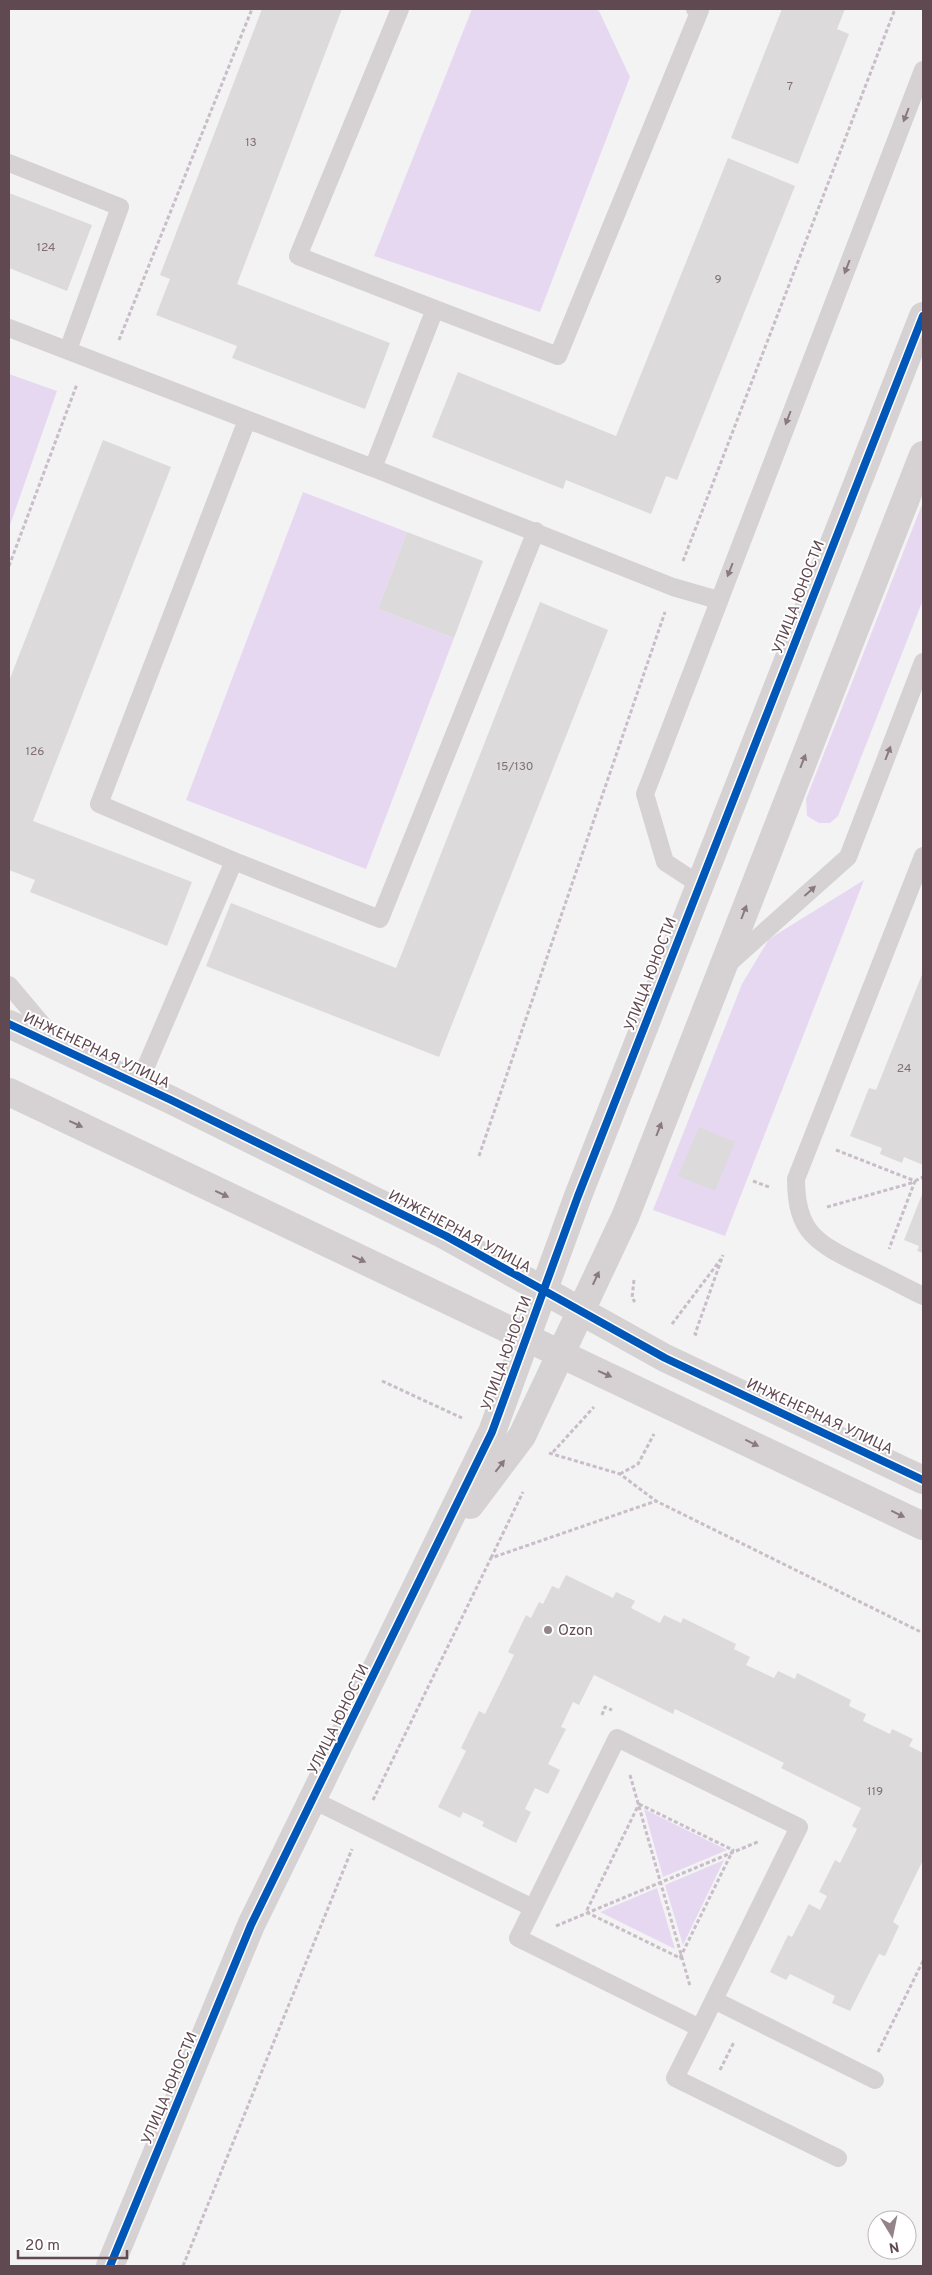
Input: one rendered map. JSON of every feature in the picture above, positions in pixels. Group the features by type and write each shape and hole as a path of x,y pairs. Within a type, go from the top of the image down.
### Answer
{"street":[{"name":"УЛИЦА ЮНОСТИ","path":"110,2266 251,1926 492,1432 543,1291 923,316"},
{"name":"УЛИЦА ЮНОСТИ","path":"438,1546 518,1444 626,1215 923,455"},
{"name":"ИНЖЕНЕРНАЯ УЛИЦА","path":"9,1024 446,1236 665,1358 923,1480"},
{"path":"16,1100 560,1354 625,1382 923,1526"}],"lane":[{"path":"400,9 298,256 558,356 700,10 695,9"},
{"path":"700,885 665,862 645,794 923,70"},
{"path":"9,163 120,207 68,350"},
{"path":"373,468 435,309"},
{"path":"9,328 536,531 673,587 718,600"},
{"path":"247,420 98,804 380,919 536,531"},
{"path":"722,970 848,857 923,662"},
{"path":"923,856 796,1179 796,1198 801,1217 811,1234 826,1248 923,1296"},
{"path":"138,1085 234,861"},
{"path":"9,985 63,1050"},
{"path":"701,2027 518,1938 618,1738 799,1827 701,2027 675,2078 838,2158"},
{"path":"313,1800 533,1908"},
{"path":"714,2000 875,2080"}],"path":[{"path":"109,366 252,9"},
{"path":"9,566 86,358"},
{"path":"835,1149 915,1181"},
{"path":"796,1198 824,1207 915,1181 923,1177"},
{"path":"886,1256 915,1181"},
{"path":"665,1320 672,1324 723,1255 695,1334 704,1338"},
{"path":"637,1272 633,1281 632,1298 638,1307"},
{"path":"382,1381 492,1432"},
{"path":"551,1454 598,1402"},
{"path":"620,1474 638,1464 656,1429"},
{"path":"518,1444 620,1474 656,1500 923,1633"},
{"path":"370,1804 526,1487"},
{"path":"491,1558 656,1500"},
{"path":"601,1716 606,1707 620,1714"},
{"path":"611,1710 701,2027"},
{"path":"638,1805 733,1850 732,1852"},
{"path":"588,1913 586,1912 638,1805"},
{"path":"522,1940 796,1826"},
{"path":"183,2266 353,1846"},
{"path":"588,1913 680,1958 732,1852"},
{"path":"876,2058 923,1961"},
{"path":"708,2094 747,2016"}],"shaded area":[{"path":"472,9 594,9 599,11 630,77 540,312 374,256"},
{"path":"9,374 57,391 9,528"},
{"path":"303,492 407,532 378,609 454,638 366,869 186,800"},
{"path":"923,502 923,600 838,816 830,823 819,823 807,816 806,799"},
{"path":"864,880 725,1236 653,1210 742,984 769,939"},
{"path":"644,1809 727,1850 663,1877"},
{"path":"724,1860 683,1945 665,1885"},
{"path":"657,1888 675,1949 600,1912"}],"building":[{"path":"262,9 342,9 237,284 390,343 365,409 232,358 237,346 156,315 170,279 160,275"},
{"path":"782,9 845,9 837,29 849,34 798,164 731,138"},
{"path":"728,158 795,186 677,480 666,476 651,514 566,480 563,489 432,437 458,372 616,436"},
{"path":"9,193 92,225 67,291 9,268"},
{"path":"103,440 171,467 33,821 192,882 167,946 30,892 35,880 9,870 9,681"},
{"path":"407,532 483,561 454,638 378,609"},
{"path":"540,602 608,630 439,1057 206,966 231,903 396,968"},
{"path":"923,972 923,1165 904,1157 902,1163 880,1154 882,1148 850,1136 869,1088 876,1090"},
{"path":"699,1127 735,1142 715,1191 678,1176"},
{"path":"923,1192 923,1253 917,1251 919,1246 904,1240"},
{"path":"566,1575 613,1598 616,1592 635,1601 631,1608 660,1623 664,1615 681,1623 683,1618 736,1644 734,1649 750,1657 746,1665 774,1678 778,1671 795,1679 797,1673 851,1700 849,1706 866,1714 863,1721 890,1734 892,1729 913,1739 909,1746 923,1753 923,1860 893,1922 899,1926 885,1956 879,1954 850,2011 832,2003 835,1996 790,1974 786,1980 770,1972 788,1935 792,1937 809,1904 820,1910 827,1896 819,1892 835,1860 840,1863 857,1829 852,1826 861,1808 781,1768 784,1763 675,1709 673,1714 594,1675 579,1705 573,1702 561,1727 566,1729 548,1764 560,1770 548,1794 535,1788 525,1809 531,1812 516,1843 482,1826 484,1822 463,1812 460,1818 438,1807 466,1751 461,1748 479,1711 485,1714 514,1655 508,1652 526,1615 531,1618 539,1602 543,1604 552,1586 559,1589"}],"cycle path":[{"path":"110,2266 251,1925 492,1432 578,1196 923,316"},
{"path":"9,1024 171,1100 446,1236 665,1358 923,1480"}],"place":[{"name":"Ozon","path":"548,1630"}]}
